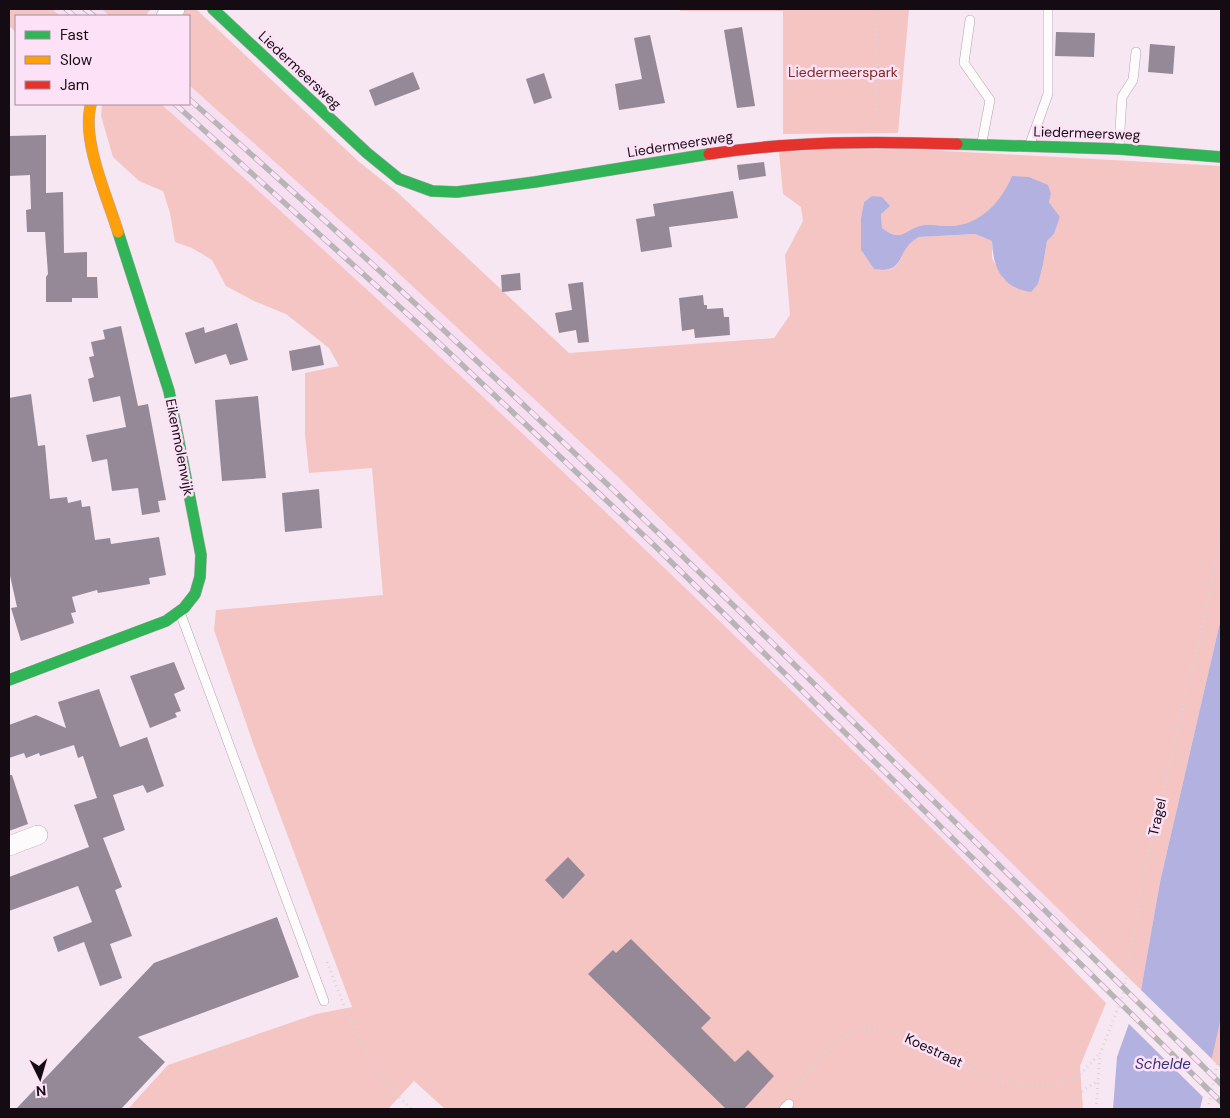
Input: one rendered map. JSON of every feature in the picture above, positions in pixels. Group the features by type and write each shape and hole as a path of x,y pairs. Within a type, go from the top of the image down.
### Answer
{"street":[{"name":"Liedermeersweg","path":"213,9 366,153 399,179 432,192 457,192 535,182 728,151 794,143 877,141 1119,149 1221,157"},
{"name":"Eikenmolenwijk","path":"9,680 156,625 180,613 192,601 199,586 201,555 169,391 89,140 87,118 91,105"},
{"path":"9,846 38,835"}],"lane":[{"path":"1029,146 1048,94 1048,9"},
{"path":"970,20 964,63 990,100 981,145"},
{"path":"1119,149 1122,96 1133,80 1136,52"},
{"path":"180,613 324,1001"}],"path":[{"path":"877,9 877,141"},
{"name":"Tragel","path":"1096,1109 1100,1054 1123,995 1143,878 1213,579 1221,523"},
{"path":"325,956 345,1008 379,1076 411,1109"},
{"name":"Koestraat","path":"787,1106 809,1071 831,1047 854,1031 879,1028 908,1036 991,1078 1024,1086 1051,1084 1074,1078 1100,1054"},
{"path":"1208,1109 1221,1046"},
{"path":"1064,1109 1085,1089 1098,1081"}],"shaded area":[{"path":"52,9 102,9 109,15 59,15"},
{"path":"190,86 380,256 618,477 1086,936 1063,959 595,501 358,281 162,105 190,105"}],"green space":[{"path":"9,9 52,9 59,15 15,15 15,31 9,26"},
{"path":"102,9 151,9 146,15 109,15"},
{"path":"186,9 196,9 358,161 397,192 569,353 774,338 790,315 785,255 803,221 801,207 783,194 779,152 871,147 1221,166 1221,618 1160,882 1141,990 618,477 380,256 190,86 190,15 176,15","holes":["1013,176 1051,194 1049,202 1060,217 1054,234 1047,241 1038,284 1004,280 992,258 992,241 975,234 919,237 906,248 897,265 892,269 885,270 874,269 861,250 861,218 864,202 872,196 881,214 882,228 895,235 904,234 924,225 951,226 962,225 971,221 989,210 996,203"]},
{"name":"Liedermeerspark","path":"680,9 909,9 898,133 783,134 783,11 680,11"},
{"path":"102,105 162,105 403,323 641,546 991,887 1106,1003 1080,1066 1083,1109 445,1109 414,1081 388,1109 128,1109 168,1065 316,1014 352,1007 254,746 214,630 216,610 383,595 372,468 309,473 305,434 305,373 339,366 329,348 286,314 254,301 226,286 212,260 192,248 175,242 170,213 163,191 139,181 113,157 101,116"},
{"path":"1221,1018 1221,1068 1210,1058"}],"water":[{"path":"1012,176 1029,177 1048,185 1051,194 1049,202 1060,217 1054,234 1047,241 1038,284 1031,292 1021,290 1006,281 994,260 992,241 975,234 919,237 906,248 896,265 884,270 874,269 861,250 861,218 864,202 872,196 882,197 890,206 881,214 882,228 889,233 900,235 924,225 951,226 962,225 971,221 989,210 996,203"},
{"name":"Schelde","path":"1221,618 1221,1018 1200,1109 1113,1109 1117,1057 1141,990 1160,882"}],"pier":[{"path":"1139,988 1213,1060 1205,1099 1128,1023"}],"building":[{"path":"742,27 755,106 737,108 724,30"},
{"path":"1056,32 1095,33 1094,57 1055,56"},
{"path":"650,35 665,103 619,110 615,84 642,79 634,38"},
{"path":"1150,44 1175,46 1173,74 1148,72"},
{"path":"413,72 420,89 375,106 369,90"},
{"path":"544,73 552,98 534,104 526,79"},
{"path":"46,135 46,193 63,192 64,253 87,252 87,277 97,277 98,298 72,298 72,302 46,302 46,277 48,274 45,232 27,232 26,210 31,209 30,175 9,176 9,136"},
{"path":"764,162 766,176 739,180 737,165"},
{"path":"733,191 738,218 669,227 672,247 641,252 636,219 655,216 653,204"},
{"path":"520,273 521,290 502,292 501,275"},
{"path":"583,282 589,342 578,343 576,330 559,333 555,313 572,310 568,284"},
{"path":"703,295 704,305 707,305 707,309 723,308 724,317 729,317 730,335 695,338 694,329 682,331 679,298"},
{"path":"237,323 248,360 230,365 226,354 195,364 185,333 204,327 205,333"},
{"path":"121,326 138,406 148,404 166,500 158,501 160,512 142,515 138,488 112,491 107,459 92,462 86,435 126,427 120,396 93,402 88,379 94,377 89,357 94,356 91,342 105,339 103,330"},
{"path":"320,345 324,365 292,371 289,351"},
{"path":"31,394 38,446 45,445 50,499 67,497 68,503 81,500 82,507 90,506 95,540 110,538 111,544 159,537 166,575 149,578 150,584 98,593 97,590 72,597 76,612 71,613 74,623 21,641 11,608 17,607 9,571 9,398"},
{"path":"258,396 266,478 222,481 215,400"},
{"path":"319,489 322,528 285,532 282,493"},
{"path":"174,662 185,689 174,694 181,711 175,713 177,717 150,728 130,676"},
{"path":"99,689 120,747 147,737 164,786 147,793 143,785 113,795 125,830 103,838 122,887 115,890 132,936 110,944 122,978 100,986 84,942 58,952 53,937 92,922 78,886 9,911 9,877 89,847 74,805 97,798 83,756 78,758 74,745 40,756 39,753 26,758 24,753 9,758 9,725 36,715 66,728 58,702"},
{"path":"9,775 12,775 28,824 9,831"},
{"path":"568,857 585,875 563,899 545,880"},
{"path":"277,917 299,977 138,1037 165,1062 121,1109 16,1109 154,963"},
{"path":"631,939 711,1018 701,1028 735,1062 748,1050 774,1076 744,1109 726,1109 588,974 613,950 616,953"}],"railway":[{"path":"66,9 73,15"},
{"path":"85,9 93,15"},
{"path":"190,100 453,339 712,584 1221,1084"},
{"path":"176,105 423,328 656,547 1221,1102"}],"traffic: fast":[{"path":"213,9 367,153 399,179 432,191 457,192 535,182 709,154"},
{"path":"957,144 1119,149 1221,157"},
{"path":"9,680 166,621 184,608 195,594 200,577 201,555 169,391 118,232"}],"traffic: slow":[{"path":"91,105 89,134 92,151 118,232"}],"traffic: jam":[{"path":"709,154 802,144 895,142 957,144"}]}
